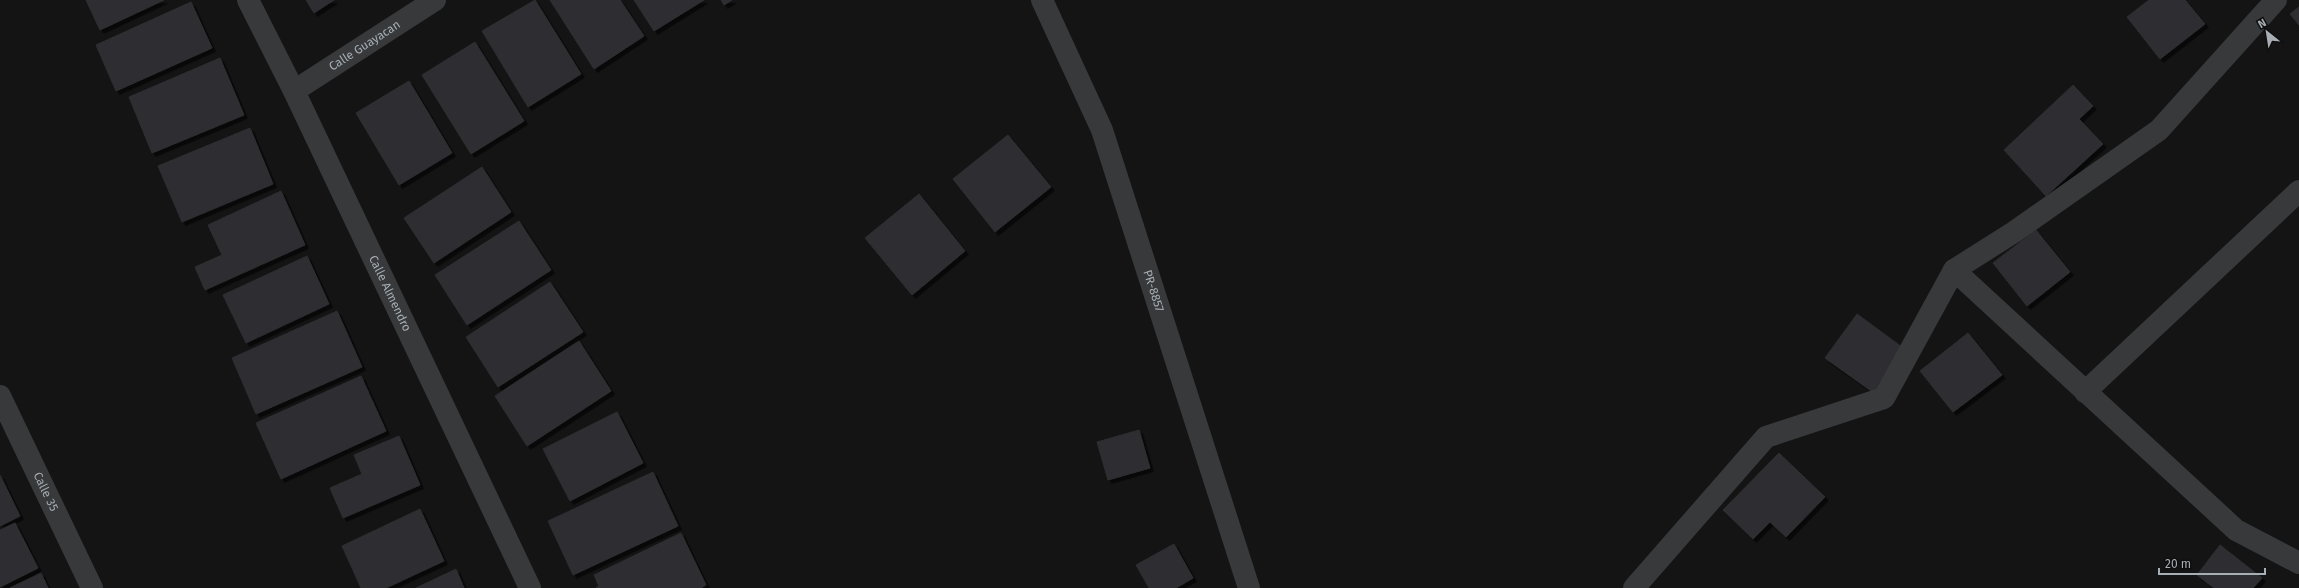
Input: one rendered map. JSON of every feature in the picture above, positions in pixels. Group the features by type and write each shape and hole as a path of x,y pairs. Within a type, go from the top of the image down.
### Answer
{"street":[{"name":"Calle Almendro","path":"248,0 294,91 530,588"},
{"name":"Calle Guayacan","path":"294,91 435,0"},
{"name":"PR-8857","path":"1042,0 1102,130 1249,588"},
{"path":"1634,588 1766,437 1884,398 1954,270 2014,232 2159,130 2276,0"},
{"path":"2085,392 2299,191"},
{"path":"1954,270 2236,530 2299,563"},
{"name":"Calle 35","path":"0,396 92,588"}],"building":[{"path":"86,0 164,0 100,30"},
{"path":"306,0 334,0 314,13"},
{"path":"535,0 581,74 528,107 482,31"},
{"path":"550,0 620,0 644,36 594,69"},
{"path":"634,0 704,0 654,31"},
{"path":"721,0 732,0 724,5"},
{"path":"2149,0 2185,0 2205,24 2160,59 2127,17"},
{"path":"191,2 212,48 116,91 96,45"},
{"path":"2299,7 2299,25 2290,14"},
{"path":"475,42 524,121 471,154 422,75"},
{"path":"220,58 244,115 152,153 129,97"},
{"path":"409,81 452,153 399,185 356,113"},
{"path":"2073,85 2093,106 2079,119 2103,144 2046,196 2004,150"},
{"path":"250,128 273,184 182,222 158,166"},
{"path":"1008,135 1051,187 995,232 953,179"},
{"path":"482,167 511,212 434,263 404,218"},
{"path":"281,191 305,245 205,290 195,267 222,255 208,225"},
{"path":"919,194 965,251 912,295 865,238"},
{"path":"519,221 551,270 467,325 435,275"},
{"path":"2036,230 2070,272 2027,306 1993,263"},
{"path":"307,256 329,304 246,343 223,295"},
{"path":"550,282 583,332 498,387 466,337"},
{"path":"337,311 362,367 256,414 232,358"},
{"path":"1857,314 1906,350 1874,393 1825,358"},
{"path":"1968,333 2002,375 1953,412 1920,371"},
{"path":"579,341 611,391 527,446 495,396"},
{"path":"361,376 386,431 281,479 256,423"},
{"path":"617,412 643,463 570,501 543,449"},
{"path":"1139,430 1150,468 1108,480 1097,442"},
{"path":"399,436 420,485 343,518 330,488 362,474 354,455"},
{"path":"1779,453 1825,497 1786,537 1770,522 1753,539 1723,510"},
{"path":"653,472 678,526 573,575 548,521"},
{"path":"0,475 20,516 0,526"},
{"path":"420,509 444,561 386,588 361,588 342,546"},
{"path":"15,523 38,568 0,587 0,530"},
{"path":"681,533 706,585 701,588 596,588 599,586 594,575"},
{"path":"1174,544 1193,578 1176,588 1149,588 1136,565"},
{"path":"2220,545 2262,578 2253,588 2214,588 2197,575"},
{"path":"456,569 464,588 416,588"},
{"path":"41,573 48,588 10,588"}]}
